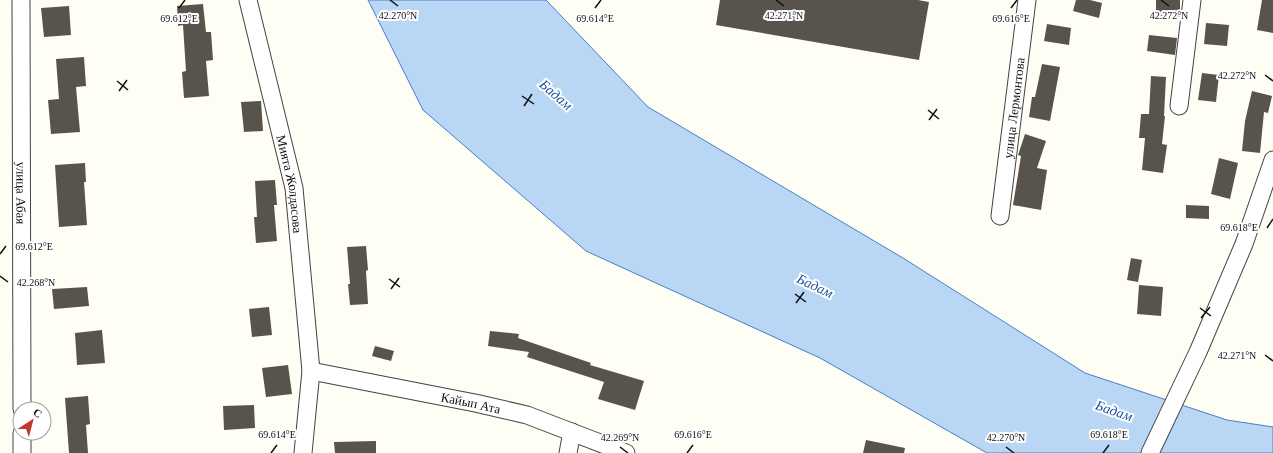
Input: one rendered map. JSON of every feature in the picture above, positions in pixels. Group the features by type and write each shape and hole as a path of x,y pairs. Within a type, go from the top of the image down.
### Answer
{"street":[{"name":"улица Абая","path":"21,0 22,401"},
{"name":"Мията Жолдасова","path":"248,0 294,188 311,371 303,453"},
{"name":"улица Лермонтова","path":"1000,216 1027,0"},
{"path":"1178,106 1192,0"},
{"path":"1150,453 1198,352 1244,244 1273,160"},
{"name":"Кайып Ата","path":"311,371 475,403 519,414 572,432 626,453"},
{"path":"568,453 572,432"},
{"path":"22,441 22,453"}],"water":[{"name":"Бадам","path":"368,0 546,0 648,107 903,258 1085,373 1227,420 1273,427 1273,453 987,453 820,358 586,251 423,110"}],"building":[{"path":"720,0 918,0 929,2 919,60 716,25"},
{"path":"1076,0 1090,0 1102,3 1099,18 1073,11"},
{"path":"1156,0 1180,0 1180,17 1156,16"},
{"path":"1262,0 1273,0 1273,33 1257,30"},
{"path":"203,4 206,32 211,32 213,60 206,61 209,96 184,98 182,72 186,71 183,25 178,26 177,6"},
{"path":"69,6 71,35 44,37 41,8"},
{"path":"1206,23 1229,25 1227,46 1204,44"},
{"path":"1047,24 1071,28 1069,45 1044,41"},
{"path":"1149,35 1177,38 1175,55 1147,51"},
{"path":"84,57 86,86 76,87 80,132 51,134 48,100 59,99 56,59"},
{"path":"1042,64 1060,67 1050,121 1029,117 1032,97 1035,97"},
{"path":"1202,73 1219,75 1216,102 1198,100"},
{"path":"1151,76 1166,77 1165,116 1162,144 1167,145 1163,173 1142,170 1145,138 1139,138 1141,114 1149,114"},
{"path":"1252,91 1272,96 1268,113 1264,112 1260,153 1242,151 1245,121"},
{"path":"261,101 263,131 244,132 241,102"},
{"path":"1025,134 1046,141 1037,168 1047,170 1041,210 1013,205 1021,156 1018,155"},
{"path":"1219,158 1238,163 1230,199 1211,194"},
{"path":"85,163 86,182 84,182 87,225 59,227 55,165"},
{"path":"275,180 277,205 274,205 277,241 256,243 254,217 257,217 255,181"},
{"path":"1186,205 1209,206 1209,219 1186,218"},
{"path":"366,246 368,304 350,305 347,247"},
{"path":"1131,258 1142,260 1138,282 1127,280"},
{"path":"1139,285 1163,287 1161,316 1137,314"},
{"path":"87,287 89,306 54,309 52,289"},
{"path":"269,307 272,335 252,337 249,309"},
{"path":"102,330 105,363 77,365 75,333"},
{"path":"490,331 519,334 518,338 591,363 590,365 644,381 635,410 598,399 604,382 527,357 529,352 488,346"},
{"path":"375,346 394,351 391,361 372,356"},
{"path":"288,365 292,394 266,397 262,368"},
{"path":"88,396 90,424 86,425 88,453 69,453 65,398"},
{"path":"254,405 255,428 224,430 223,406"},
{"path":"866,440 905,448 904,453 863,453"},
{"path":"376,441 376,453 335,453 334,442"}]}
